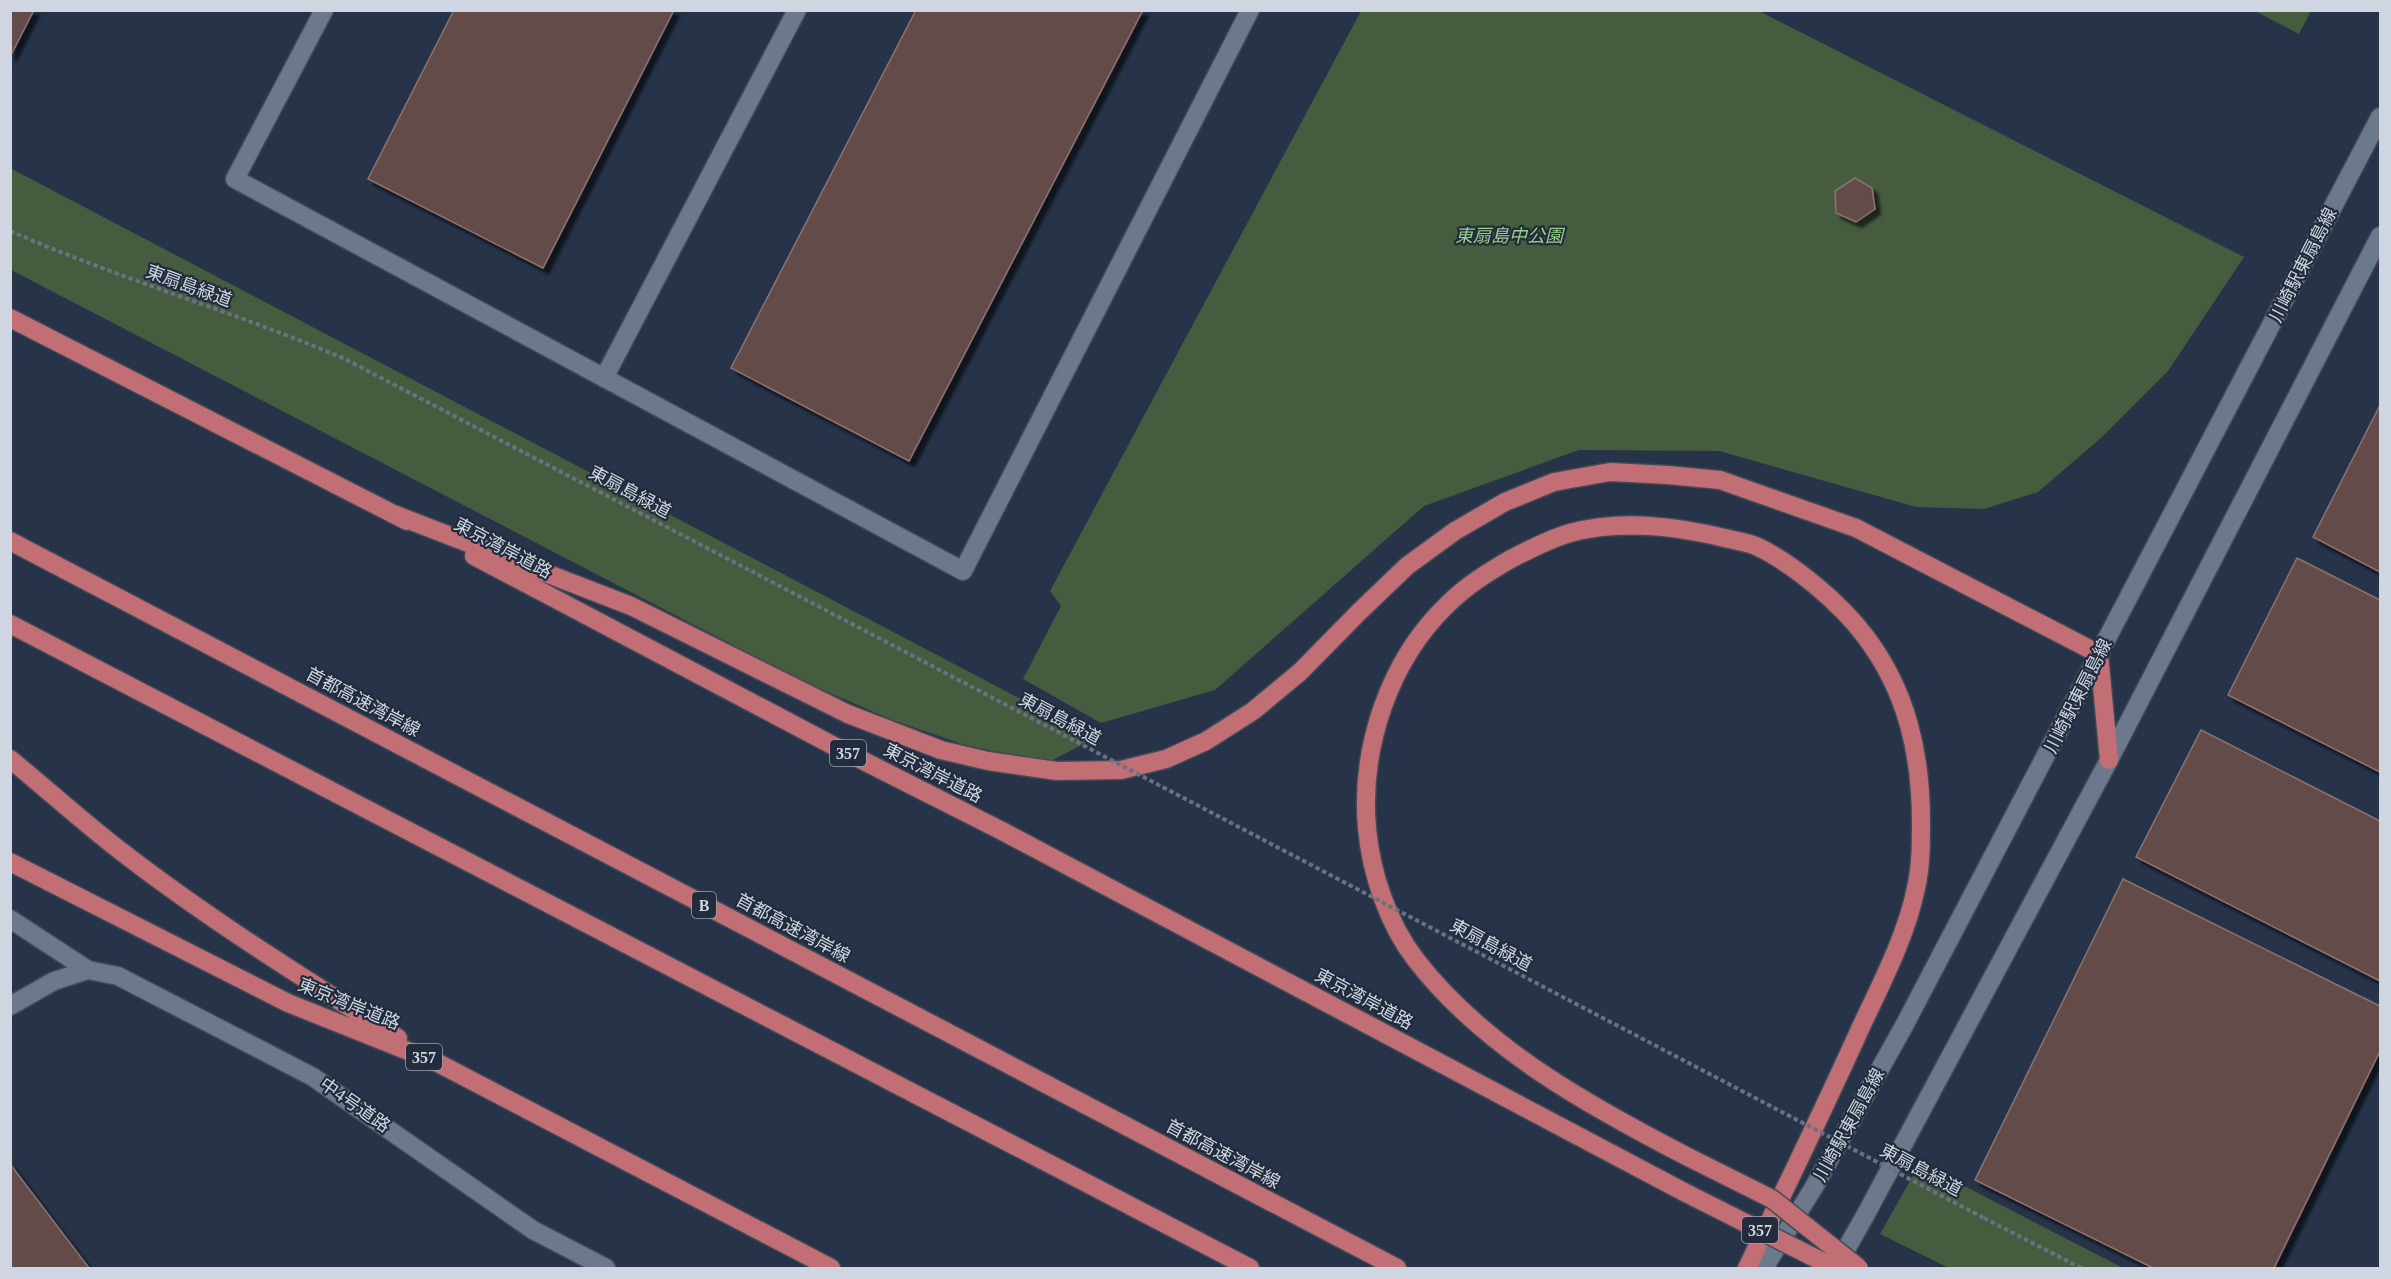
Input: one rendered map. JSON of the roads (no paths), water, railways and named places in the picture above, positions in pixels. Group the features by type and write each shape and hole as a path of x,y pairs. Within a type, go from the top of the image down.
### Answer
{"highway":[{"name":"東京湾岸道路","path":"10,318 396,515 834,746 1002,831 1684,1192 1835,1269"},
{"path":"396,515 631,606 848,714 951,752 988,761 1057,771 1121,770 1166,759 1206,741 1253,711 1300,672 1407,566 1455,531 1505,502 1554,482 1610,472 1668,474 1720,480 1856,528 2099,654 2109,760"},
{"path":"1747,1269 1834,1086 1906,923 1917,886 1921,838 1921,787 1909,721 1897,686 1880,655 1853,619 1822,591 1755,546 1670,526 1619,526 1570,533 1524,552 1482,576 1446,605 1416,641 1398,671 1383,706 1365,778 1369,850 1379,886 1398,931 1431,978 1502,1045 1553,1081 1643,1134 1772,1199 1859,1269"},
{"name":"首都高速湾岸線","path":"10,541 1397,1269"},
{"path":"10,624 1251,1269"},
{"path":"10,759 122,852 192,903 264,952 438,1063"},
{"name":"東京湾岸道路","path":"10,862 288,1003 438,1063 831,1269"}],"street":[{"path":"324,10 235,179 963,572 1251,10"},
{"path":"604,378 797,10"},
{"name":"川崎駅東扇島線","path":"1764,1269 1814,1187 1888,1056 2047,758 2380,117"},
{"path":"1835,1269 2109,760 2380,236"},
{"path":"10,919 88,970"},
{"path":"10,1006 54,981 88,970"},
{"name":"中4号道路","path":"88,970 118,976 313,1077 533,1230 606,1269"}],"park label":[{"name":"東扇島中公園","path":"1509,236"}]}
